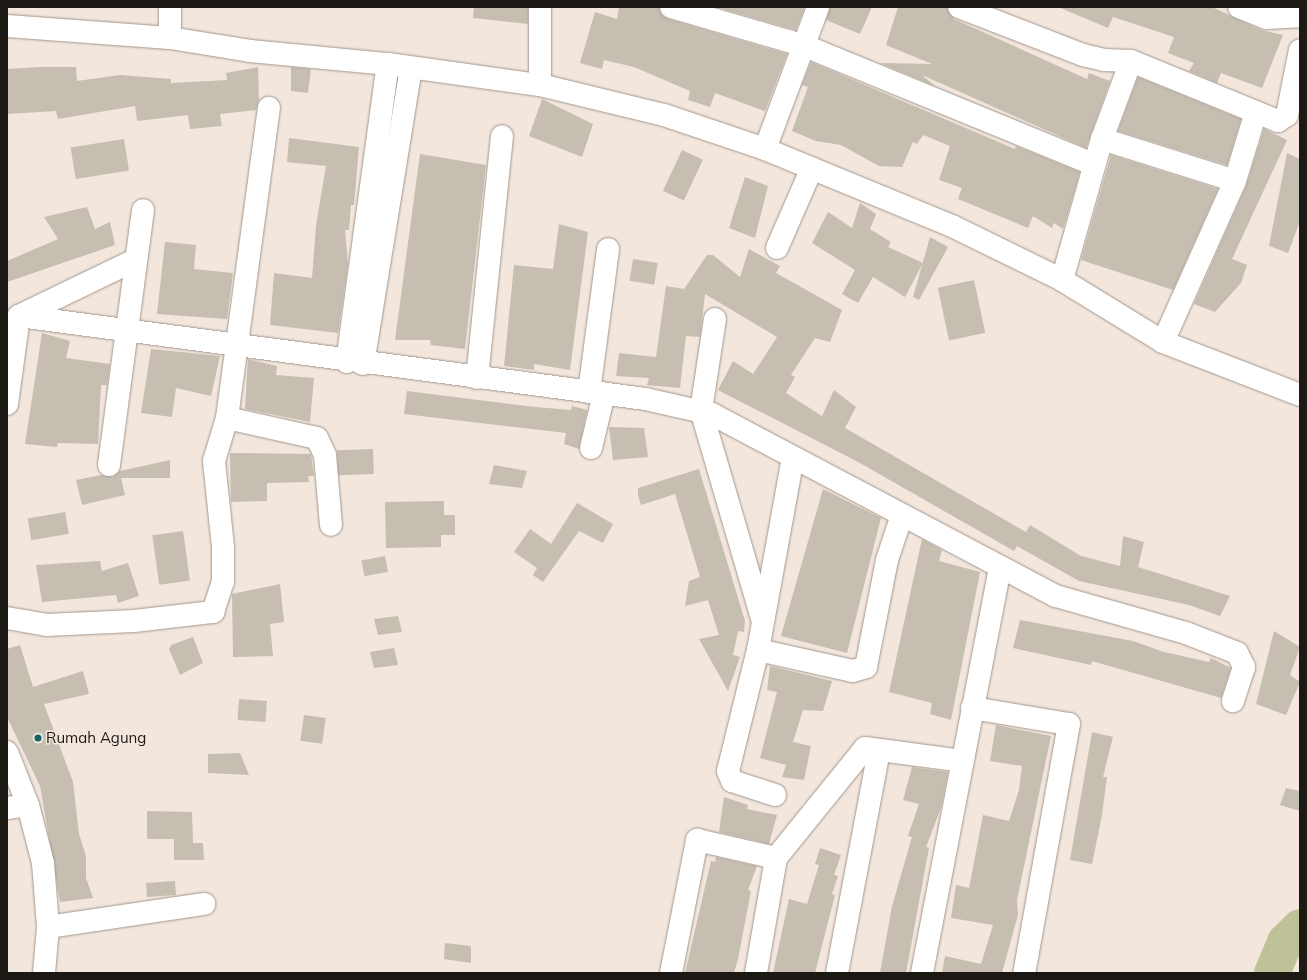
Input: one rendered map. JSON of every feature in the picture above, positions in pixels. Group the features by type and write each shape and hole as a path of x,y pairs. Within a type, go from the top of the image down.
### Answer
{"street":[{"path":"170,7 170,38"},
{"path":"540,7 540,85"},
{"path":"671,7 805,46 1095,165"},
{"path":"765,149 805,46 818,7"},
{"path":"958,7 1083,55 1104,60 1131,60 1278,120 1287,115 1300,50"},
{"path":"1239,7 1266,18 1300,16"},
{"path":"7,26 170,38 250,51 388,64 540,85 664,115 765,149 952,226 1062,280 1163,342 1300,395"},
{"path":"1062,280 1102,139 1131,60"},
{"path":"355,363 388,64"},
{"path":"355,363 411,68"},
{"path":"7,618 46,624 134,621 213,612 223,582 223,561 214,461 227,418 235,347 269,108"},
{"path":"1163,342 1235,181 1256,112"},
{"path":"477,378 502,136"},
{"path":"1102,139 1235,181"},
{"path":"777,248 812,168"},
{"path":"110,465 125,331 143,210"},
{"path":"592,448 608,248"},
{"path":"19,316 135,260"},
{"path":"19,316 235,347 596,393 701,410 733,422 793,458 1056,596 1186,633 1237,654 1244,667 1233,701"},
{"path":"7,404 19,316"},
{"path":"715,319 701,410 764,622"},
{"path":"227,418 318,438 325,455 331,525"},
{"path":"775,795 735,782 728,771 764,622 793,458"},
{"path":"758,650 862,670 868,662 887,560 902,515"},
{"path":"922,973 1000,567"},
{"path":"972,708 1069,724 1024,973"},
{"path":"756,973 776,858 865,748 962,761"},
{"path":"837,973 879,750"},
{"path":"7,752 28,805 43,863 48,927 44,973"},
{"path":"7,808 28,805"},
{"path":"671,973 697,840 776,858"},
{"path":"48,927 204,904"}],"building":[{"path":"474,7 528,7 528,24 473,18"},
{"path":"619,7 659,7 668,19 787,54 765,111 715,93 710,107 688,100 690,91 634,67 604,60 602,69 580,63 595,12 617,19"},
{"path":"716,7 805,7 796,30"},
{"path":"830,7 872,7 860,34 826,20"},
{"path":"898,7 947,7 954,19 1087,79 1089,73 1110,81 1086,148 922,75 935,86 880,63 932,64 886,45"},
{"path":"1058,7 1212,7 1261,30 1283,35 1262,88 1221,73 1217,83 1189,71 1194,63 1168,53 1174,37 1113,17 1108,28"},
{"path":"811,62 1015,149 1016,146 1080,172 1063,229 1054,223 1052,228 1033,216 1028,228 958,199 962,188 939,180 950,146 923,135 917,144 913,142 902,167 879,166 841,145 816,141 792,131 808,87 802,85"},
{"path":"76,67 77,81 120,75 171,79 171,83 227,80 226,73 258,67 259,100 256,110 220,114 222,126 190,129 188,115 137,121 135,106 58,119 56,111 7,114 7,69"},
{"path":"291,67 311,69 308,93 291,91"},
{"path":"1138,77 1241,119 1227,165 1118,131"},
{"path":"542,99 593,124 582,157 529,136"},
{"path":"1264,129 1287,140 1232,259 1247,265 1241,283 1215,312 1194,304 1246,186"},
{"path":"289,138 359,147 354,205 351,205 349,230 345,230 348,264 338,333 270,325 274,273 312,278 316,225 326,166 287,162"},
{"path":"124,139 129,171 76,179 71,147"},
{"path":"682,150 703,160 684,201 663,191"},
{"path":"1287,153 1300,159 1300,221 1288,253 1269,246"},
{"path":"420,154 486,165 465,349 431,345 430,340 395,340"},
{"path":"1111,155 1218,189 1173,290 1081,260"},
{"path":"745,177 768,186 755,238 729,228"},
{"path":"860,203 876,214 870,229 891,242 888,247 923,263 905,297 873,277 858,303 842,294 855,270 812,243 828,212 852,228"},
{"path":"87,207 95,229 110,222 115,245 7,282 7,261 58,239 44,217"},
{"path":"559,224 588,232 570,370 534,364 534,370 504,366 514,265 553,269"},
{"path":"930,237 948,247 919,300 913,297"},
{"path":"165,242 196,245 194,269 233,273 227,319 157,314"},
{"path":"749,249 780,266 776,273 842,310 830,342 815,338 791,375 795,377 786,393 822,416 834,390 856,407 845,428 1026,532 1030,525 1081,556 1120,566 1123,536 1144,542 1138,567 1230,596 1220,616 1189,605 1079,581 1017,546 1014,551 860,463 718,390 733,361 753,374 777,337 705,294 700,337 686,336 680,388 647,385 649,378 616,376 619,353 656,357 666,286 684,289 707,255 713,255 740,277"},
{"path":"633,259 658,263 654,285 630,281"},
{"path":"974,280 985,333 949,341 938,288"},
{"path":"42,333 70,341 66,358 110,364 107,385 101,385 98,444 58,443 57,447 25,444"},
{"path":"151,349 220,356 211,396 176,388 172,417 141,413"},
{"path":"248,359 277,366 276,375 314,378 310,422 245,409"},
{"path":"407,391 535,407 571,410 572,406 587,410 579,449 564,444 566,433 404,414"},
{"path":"609,427 644,428 648,457 613,460"},
{"path":"373,449 374,474 338,475 337,450"},
{"path":"230,453 311,454 314,476 308,476 309,482 267,483 267,501 231,502"},
{"path":"170,460 170,478 121,478 125,495 82,505 76,480 101,475 113,477 120,471"},
{"path":"494,465 527,471 522,488 489,484"},
{"path":"699,469 745,621 744,632 738,631 733,655 740,657 728,691 699,639 719,635 708,600 685,606 689,581 700,577 675,494 641,505 638,495 638,488"},
{"path":"823,489 881,518 847,653 781,636"},
{"path":"444,501 444,515 455,515 455,535 441,535 441,547 386,548 385,502"},
{"path":"577,503 613,524 603,543 579,531 543,582 533,575 537,568 514,552 530,529 551,544"},
{"path":"65,512 69,534 31,540 28,519"},
{"path":"183,531 190,581 159,585 152,535"},
{"path":"922,539 942,550 939,561 980,572 951,720 930,714 932,703 889,692"},
{"path":"385,556 388,572 364,576 361,561"},
{"path":"100,561 102,571 128,563 139,596 118,603 116,595 42,602 36,565"},
{"path":"280,584 284,622 270,624 273,656 233,657 232,594"},
{"path":"398,616 402,632 378,635 374,619"},
{"path":"1020,620 1133,641 1164,652 1209,662 1211,658 1231,668 1221,698 1092,661 1091,665 1013,648"},
{"path":"1274,631 1300,647 1290,675 1300,682 1286,715 1256,704"},
{"path":"193,637 203,663 180,675 169,649 171,645"},
{"path":"20,645 33,687 83,671 89,694 44,704 73,782 79,834 86,856 86,878 93,898 60,902 40,786 7,717 7,649"},
{"path":"394,648 398,665 374,668 370,652"},
{"path":"770,666 832,681 823,711 803,710 793,742 811,746 804,780 782,777 786,765 760,758 777,692 767,690"},
{"path":"239,699 267,701 265,722 238,720"},
{"path":"304,715 326,718 322,744 300,741"},
{"path":"996,725 1051,736 1017,900 1018,915 1002,973 942,973 945,956 981,964 993,925 951,918 956,885 969,888 983,815 1009,821 1019,790 1022,766 990,761"},
{"path":"1092,732 1113,737 1103,777 1107,777 1102,815 1092,864 1070,860"},
{"path":"240,753 249,775 208,773 208,754"},
{"path":"912,767 948,772 941,808 926,847 929,848 906,973 880,973 892,906 912,837 908,836 919,804 903,800"},
{"path":"1286,788 1300,791 1300,811 1280,805"},
{"path":"724,797 748,805 747,809 777,815 769,844 719,832"},
{"path":"147,811 192,812 193,843 203,843 204,860 174,860 174,839 147,839"},
{"path":"820,848 841,855 834,875 838,876 832,894 835,895 815,973 773,973 789,899 807,904 819,865 815,864"},
{"path":"716,857 757,866 748,890 751,891 738,959 734,973 685,973 711,861 715,862"},
{"path":"175,881 176,895 147,897 146,883"},
{"path":"445,943 471,946 471,963 444,959"}],"waterway":[{"path":"1272,973 1285,942 1300,927"}],"place":[{"name":"Rumah Agung","path":"38,738"}]}
